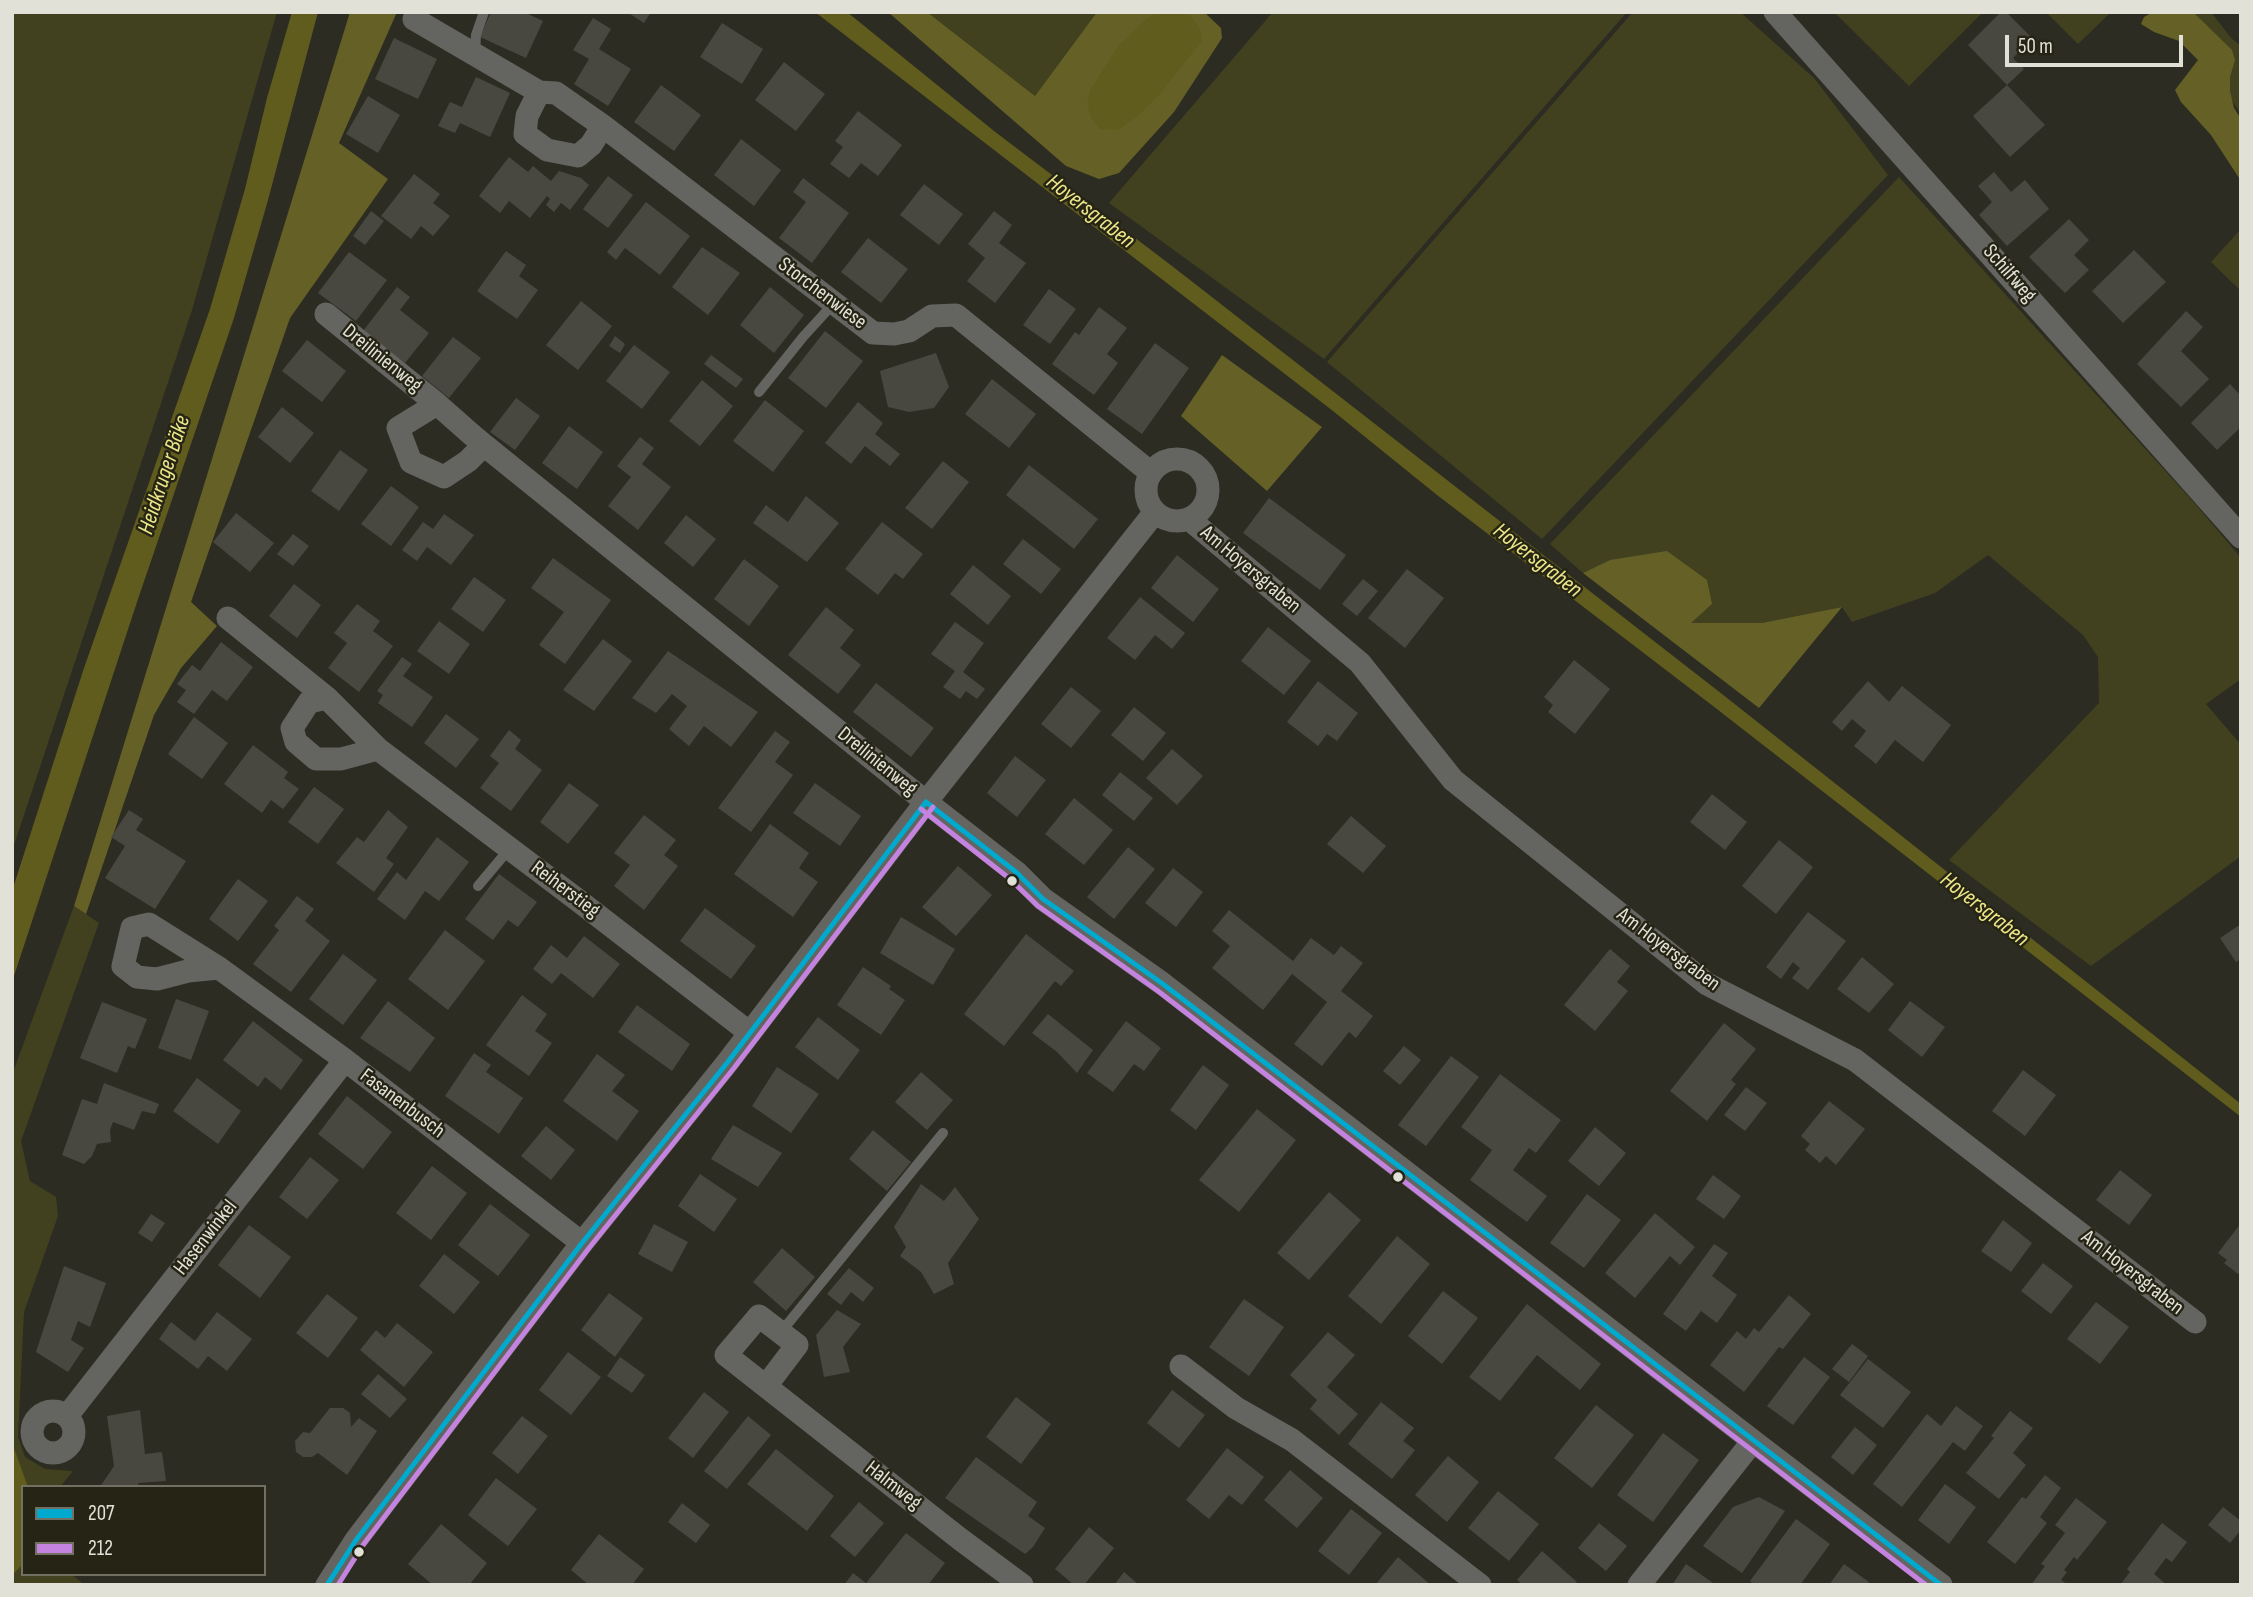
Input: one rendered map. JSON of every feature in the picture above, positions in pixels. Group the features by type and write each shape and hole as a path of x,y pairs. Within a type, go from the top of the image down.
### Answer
{"street":[{"name":"Schilfweg","path":"1775,12 2241,537"},
{"name":"Storchenwiese","path":"414,19 539,92 556,93 873,333 894,334 909,331 932,317 956,315 1152,472"},
{"path":"539,92 527,116 525,134 547,150 578,156 592,145 603,127"},
{"name":"Dreilinienweg","path":"326,314 926,802 1016,872 1043,899 1163,984 1941,1585"},
{"name":"Dreilinienweg","path":"438,404 398,428 411,462 444,477 468,461 484,444"},
{"path":"1177,459 1189,461 1203,472 1208,484 1204,507 1189,519 1173,521 1155,512 1147,496 1147,485 1152,472 1162,463 1177,459"},
{"path":"327,1585 402,1478 582,1242 750,1033 926,802 1155,512"},
{"name":"Am Hoyersgraben","path":"1189,519 1360,663 1453,780 1707,984 1855,1060 2195,1322"},
{"name":"Reiherstieg","path":"228,618 327,698 378,749 750,1033"},
{"path":"327,698 309,702 292,728 296,743 316,759 341,759 378,749"},
{"name":"Fasanenbusch","path":"219,968 345,1060 582,1242"},
{"name":"Hasenwinkel","path":"67,1416 345,1060"},
{"name":"Halmweg","path":"781,1332 760,1316 726,1355 1022,1585"},
{"path":"766,1386 797,1345 781,1332"},
{"path":"1181,1366 1236,1408 1292,1440 1480,1585"},
{"path":"1639,1585 1753,1441"}],"lane":[{"path":"475,55 476,35 484,12"},
{"path":"759,392 834,303"},
{"path":"478,886 510,848"},
{"path":"781,1332 943,1133"}],"shaded area":[{"path":"12,12 277,12 192,310 12,851"},
{"path":"350,12 397,12 339,143 388,179 290,318 191,602 217,626 181,668 154,715 86,914 74,906"},
{"path":"888,12 927,12 1035,96 1097,12 1204,12 1221,28 1222,38 1174,112 1119,173 1099,179 1066,166"},
{"path":"927,12 1097,12 1035,96"},
{"path":"1273,12 1627,12 1324,359 1109,203"},
{"path":"1633,12 1740,12 1814,78 1888,175 1542,539 1327,362"},
{"path":"1834,12 1983,12 1909,86"},
{"path":"2046,12 2111,12 2078,44"},
{"path":"2153,12 2193,12 2232,50 2235,60 2230,77 2230,91 2234,108 2241,119 2241,181 2211,135 2181,102 2175,90 2198,60 2179,41 2141,24 2144,17"},
{"path":"2187,12 2211,12 2231,38 2241,46 2241,114 2227,93"},
{"path":"1899,177 2241,558 2241,679 2206,704 2241,745 2241,856 2091,966 1949,860 2099,703 2098,657 2083,635 1988,555 1935,593 1852,622 1842,607 1762,623 1690,623 1712,604 1610,560 1583,573 1550,544"},
{"path":"2241,229 2241,291 2211,262"},
{"path":"1222,355 1322,427 1267,491 1181,416"},
{"path":"1667,551 1707,580 1712,604 1691,623 1762,623 1842,607 1759,708 1583,573 1610,560"},
{"path":"74,906 99,923 21,1141 30,1181 56,1197 58,1216 24,1312 18,1437 25,1457 45,1469 73,1471 62,1485 21,1485 21,1576 74,1576 85,1585 12,1585 12,1075"}],"water":[{"name":"Heidkruger Bäke","path":"292,12 318,12 234,318 12,982 12,891 84,668 210,309"},
{"name":"Hoyersgraben","path":"815,12 847,12 994,131 1172,266 1722,694 2241,1104 2241,1117 1437,495 1333,411"},
{"path":"1159,12 1190,14 1200,29 1202,41 1159,95 1138,116 1118,130 1100,129 1091,118 1087,104 1091,88 1119,45 1146,19"},
{"path":"12,1443 27,1485 21,1485 21,1566 12,1575"}],"building":[{"path":"491,12 524,12 543,21 526,58 480,37"},
{"path":"627,12 651,12 644,23"},
{"path":"2001,12 2006,12 2032,38 2013,58 2024,69 2007,85 1968,45"},
{"path":"593,18 611,29 599,49 631,69 608,106 574,84 589,59 573,50"},
{"path":"722,23 763,49 742,84 700,57"},
{"path":"394,38 437,59 418,99 375,79"},
{"path":"784,62 825,94 796,131 755,100"},
{"path":"476,77 510,93 490,137 460,123 455,133 438,126 450,102 462,107"},
{"path":"661,85 701,115 674,151 634,122"},
{"path":"2007,85 2045,125 2010,157 1973,116"},
{"path":"368,96 400,115 378,153 346,134"},
{"path":"858,111 902,145 878,176 861,163 849,178 830,164 843,147 835,141"},
{"path":"741,139 781,170 754,206 714,175"},
{"path":"509,157 528,172 533,166 551,181 559,171 581,178 589,185 570,210 561,203 554,212 546,205 550,199 547,196 530,218 509,201 500,213 479,196"},
{"path":"1994,172 2011,192 2025,180 2049,209 2007,246 1979,215 1992,202 1978,186"},
{"path":"414,174 440,194 433,203 450,216 433,236 421,226 411,239 381,216"},
{"path":"608,176 633,195 608,228 583,209"},
{"path":"803,178 849,213 812,263 779,238 806,202 793,192"},
{"path":"924,184 963,214 939,245 900,215"},
{"path":"646,202 690,236 660,275 625,248 616,260 607,252"},
{"path":"371,211 384,221 365,245 353,236"},
{"path":"994,211 1012,225 999,243 1026,263 995,303 967,281 985,258 968,244"},
{"path":"2069,219 2089,240 2074,255 2089,270 2065,293 2029,257"},
{"path":"868,238 908,269 881,303 841,272"},
{"path":"702,247 740,273 708,315 672,287"},
{"path":"2134,250 2166,282 2123,323 2092,291"},
{"path":"506,251 526,265 519,276 538,290 517,319 477,291"},
{"path":"349,252 387,280 356,321 318,293"},
{"path":"397,287 410,297 400,310 429,333 405,363 363,331"},
{"path":"770,287 804,315 774,353 740,325"},
{"path":"1049,289 1076,309 1050,344 1023,325"},
{"path":"581,301 612,326 578,370 546,345"},
{"path":"1099,307 1127,328 1107,354 1118,363 1094,395 1052,364 1075,332 1079,335"},
{"path":"2186,311 2203,327 2181,351 2209,379 2181,407 2137,364"},
{"path":"825,331 863,361 826,408 788,378"},
{"path":"615,336 625,344 620,353 609,346"},
{"path":"453,337 481,358 449,398 422,376"},
{"path":"307,340 346,371 322,402 282,371"},
{"path":"1155,343 1189,368 1142,434 1107,409"},
{"path":"634,345 670,372 642,409 606,381"},
{"path":"936,353 949,387 934,408 909,412 888,407 880,371"},
{"path":"711,355 743,379 736,388 704,364"},
{"path":"992,379 1036,414 1009,448 965,414"},
{"path":"702,380 733,406 700,446 669,421"},
{"path":"2230,384 2241,396 2241,427 2217,450 2191,423"},
{"path":"516,398 540,416 515,450 490,432"},
{"path":"765,400 804,431 773,472 733,441"},
{"path":"858,402 883,423 875,434 900,454 890,466 865,446 851,464 825,443"},
{"path":"282,407 314,433 290,463 258,437"},
{"path":"569,426 603,452 577,489 542,463"},
{"path":"640,437 654,448 642,464 671,487 638,530 608,506 631,477 617,466"},
{"path":"340,450 368,470 339,511 311,491"},
{"path":"943,461 969,482 932,529 905,508"},
{"path":"1029,465 1098,519 1074,549 1006,495"},
{"path":"391,486 419,507 391,546 361,524"},
{"path":"806,496 839,523 807,562 753,523 766,505 788,522"},
{"path":"1269,498 1346,555 1320,590 1243,533"},
{"path":"236,513 274,543 250,572 213,542"},
{"path":"444,514 474,535 451,565 427,547 417,561 402,550 423,522 433,529"},
{"path":"686,515 716,539 693,567 664,543"},
{"path":"882,522 923,554 903,579 895,573 878,595 845,569"},
{"path":"293,534 309,546 293,566 277,554"},
{"path":"1023,539 1061,569 1041,594 1003,564"},
{"path":"1177,555 1219,589 1193,622 1151,588"},
{"path":"553,558 611,600 565,664 539,645 564,612 531,588"},
{"path":"744,559 779,586 749,626 714,599"},
{"path":"973,565 1011,596 988,625 950,594"},
{"path":"1407,569 1444,598 1405,648 1368,618"},
{"path":"474,577 506,600 483,632 451,609"},
{"path":"1363,579 1378,591 1357,616 1342,604"},
{"path":"294,584 321,605 297,638 269,616"},
{"path":"1140,597 1185,633 1172,649 1155,635 1135,660 1107,638"},
{"path":"357,604 380,621 373,631 393,646 359,692 328,668 347,643 334,633"},
{"path":"826,607 854,630 840,648 861,665 838,694 788,655"},
{"path":"439,621 470,644 449,674 417,651"},
{"path":"955,622 984,643 963,672 985,689 977,699 966,691 960,699 943,687 955,671 931,654"},
{"path":"1268,627 1311,661 1284,695 1241,661"},
{"path":"603,639 632,661 594,711 563,690"},
{"path":"221,642 253,667 227,701 212,690 194,714 177,702 186,690 177,684 192,665 200,671"},
{"path":"668,651 758,712 731,747 704,726 689,746 669,729 687,706 672,694 656,713 632,698"},
{"path":"402,657 412,664 403,676 433,697 412,727 378,703 383,695 377,691"},
{"path":"1574,660 1610,689 1575,734 1548,712 1553,705 1544,697"},
{"path":"1318,681 1358,713 1337,741 1327,734 1318,746 1287,722"},
{"path":"1868,681 1889,702 1902,686 1951,725 1923,762 1895,740 1876,764 1854,746 1866,731 1852,719 1842,731 1832,722"},
{"path":"876,683 934,728 911,757 853,712"},
{"path":"1071,687 1101,711 1071,748 1041,724"},
{"path":"1134,707 1166,733 1143,761 1111,735"},
{"path":"446,714 479,739 456,768 424,743"},
{"path":"194,717 228,743 202,779 168,754"},
{"path":"509,730 521,740 515,749 542,770 511,811 480,788 499,763 490,756"},
{"path":"775,731 790,742 775,762 793,775 751,832 718,808"},
{"path":"253,745 288,772 284,778 299,789 283,809 271,800 262,813 224,784"},
{"path":"1172,749 1203,776 1177,805 1146,778"},
{"path":"1015,756 1046,780 1017,817 987,793"},
{"path":"1120,772 1153,798 1134,821 1102,795"},
{"path":"569,783 599,805 568,844 540,822"},
{"path":"815,783 861,816 840,846 793,813"},
{"path":"314,787 344,809 318,844 288,822"},
{"path":"1712,794 1747,822 1725,850 1690,822"},
{"path":"1074,798 1113,830 1084,865 1045,834"},
{"path":"129,810 143,819 136,830 186,861 155,909 105,878 125,846 111,837"},
{"path":"388,810 408,827 386,858 394,864 374,892 336,863 357,837 364,842"},
{"path":"644,815 676,840 664,855 678,866 644,910 614,886 630,865 614,853"},
{"path":"1351,816 1386,846 1363,873 1327,844"},
{"path":"770,824 809,853 799,868 818,882 793,917 734,874"},
{"path":"437,837 469,862 439,901 425,891 405,920 377,899 397,872 406,880"},
{"path":"1779,840 1813,867 1776,914 1742,886"},
{"path":"1128,847 1155,869 1114,919 1087,897"},
{"path":"958,866 992,895 956,936 922,907"},
{"path":"1173,868 1203,892 1176,927 1145,903"},
{"path":"499,874 537,902 518,927 508,920 493,940 465,919"},
{"path":"238,879 268,901 238,941 209,919"},
{"path":"297,896 314,909 305,921 330,941 291,992 253,964 279,930 274,926"},
{"path":"705,908 756,946 731,979 680,941"},
{"path":"1229,910 1293,961 1311,938 1334,955 1341,946 1363,963 1341,991 1373,1016 1356,1038 1349,1032 1322,1066 1294,1044 1327,1002 1292,974 1263,1010 1212,968 1230,946 1212,931"},
{"path":"1808,912 1846,941 1808,990 1792,978 1800,968 1793,962 1781,979 1766,967"},
{"path":"901,917 955,949 933,985 880,953"},
{"path":"2241,924 2241,959 2236,962 2220,938"},
{"path":"445,930 485,961 448,1010 408,979"},
{"path":"1026,934 1074,971 1061,986 1055,981 1004,1046 964,1014"},
{"path":"584,936 620,964 593,998 561,973 552,984 533,969 551,945 567,958"},
{"path":"1610,949 1630,966 1617,982 1628,991 1595,1031 1564,1005"},
{"path":"343,954 377,980 343,1025 309,999"},
{"path":"1862,957 1894,984 1869,1013 1837,989"},
{"path":"863,967 891,986 889,989 905,1000 881,1035 837,1005"},
{"path":"522,995 547,1014 535,1031 552,1043 529,1076 486,1045"},
{"path":"176,999 209,1011 191,1060 158,1048"},
{"path":"388,1001 435,1038 410,1072 360,1038"},
{"path":"1910,1001 1945,1027 1922,1057 1888,1030"},
{"path":"102,1002 147,1019 135,1049 128,1046 117,1073 80,1058"},
{"path":"637,1005 690,1044 672,1071 618,1032"},
{"path":"1048,1014 1093,1050 1077,1073 1057,1052 1032,1033"},
{"path":"818,1017 860,1050 838,1080 795,1047"},
{"path":"253,1021 303,1060 281,1090 265,1077 258,1087 223,1060"},
{"path":"1126,1021 1161,1048 1144,1071 1134,1064 1113,1092 1087,1073"},
{"path":"1724,1023 1756,1049 1731,1080 1736,1084 1707,1121 1670,1091"},
{"path":"1404,1046 1421,1060 1400,1085 1383,1071"},
{"path":"474,1053 491,1065 486,1072 523,1098 499,1134 445,1096"},
{"path":"597,1054 625,1075 612,1091 639,1111 617,1141 563,1101"},
{"path":"1451,1056 1479,1077 1426,1146 1398,1125"},
{"path":"1203,1065 1229,1085 1196,1130 1170,1110"},
{"path":"777,1067 819,1094 791,1133 752,1106"},
{"path":"2023,1070 2056,1095 2025,1136 1992,1111"},
{"path":"921,1072 953,1100 927,1130 895,1102"},
{"path":"1500,1074 1561,1120 1536,1153 1529,1148 1513,1170 1547,1196 1527,1222 1470,1180 1492,1150 1461,1127"},
{"path":"197,1078 241,1111 218,1144 173,1111"},
{"path":"104,1083 159,1104 155,1114 142,1111 134,1130 113,1122 110,1130 111,1142 97,1144 92,1156 84,1164 62,1155 82,1099 97,1104"},
{"path":"1746,1087 1767,1103 1745,1131 1724,1115"},
{"path":"347,1096 392,1132 363,1169 318,1134"},
{"path":"1829,1101 1865,1129 1836,1165 1826,1156 1820,1163 1805,1150 1810,1144 1801,1136"},
{"path":"1257,1109 1296,1140 1239,1212 1199,1180"},
{"path":"733,1125 782,1153 758,1187 711,1159"},
{"path":"546,1126 575,1150 551,1180 521,1156"},
{"path":"1595,1127 1626,1153 1599,1186 1568,1161"},
{"path":"873,1130 911,1162 887,1191 849,1159"},
{"path":"310,1157 339,1180 307,1219 279,1197"},
{"path":"432,1166 467,1193 431,1240 396,1213"},
{"path":"2120,1170 2152,1195 2129,1225 2096,1200"},
{"path":"700,1174 737,1199 714,1232 678,1206"},
{"path":"1713,1175 1741,1196 1724,1219 1696,1199"},
{"path":"921,1184 944,1201 955,1187 979,1219 948,1263 954,1284 934,1294 921,1272 900,1256 906,1247 894,1227"},
{"path":"1329,1192 1361,1220 1309,1280 1277,1253"},
{"path":"1587,1194 1621,1220 1584,1268 1550,1243"},
{"path":"490,1204 530,1235 498,1276 458,1245"},
{"path":"1655,1213 1695,1247 1680,1265 1670,1256 1635,1298 1605,1273"},
{"path":"151,1214 165,1223 152,1242 138,1233"},
{"path":"2003,1220 2032,1243 2011,1272 1981,1251"},
{"path":"2241,1223 2241,1271 2238,1274 2224,1263 2227,1260 2218,1253"},
{"path":"654,1224 688,1242 672,1272 638,1254"},
{"path":"249,1225 291,1257 260,1298 218,1265"},
{"path":"1397,1236 1430,1264 1381,1324 1348,1296"},
{"path":"1714,1244 1728,1253 1712,1276 1737,1295 1717,1323 1701,1311 1686,1331 1663,1314"},
{"path":"782,1248 815,1277 786,1311 753,1282"},
{"path":"444,1254 480,1282 454,1314 419,1286"},
{"path":"2043,1263 2073,1286 2051,1314 2021,1291"},
{"path":"64,1266 106,1283 90,1327 78,1321 71,1340 84,1348 68,1372 36,1352"},
{"path":"849,1268 874,1288 863,1302 851,1292 841,1305 827,1294"},
{"path":"1443,1291 1478,1318 1442,1364 1408,1336"},
{"path":"609,1293 643,1318 615,1357 581,1330"},
{"path":"327,1294 358,1318 328,1358 296,1333"},
{"path":"1789,1295 1811,1314 1783,1349 1779,1347 1744,1392 1710,1365 1737,1331 1746,1339 1754,1328 1759,1332"},
{"path":"1244,1299 1284,1327 1249,1376 1209,1347"},
{"path":"2096,1302 2129,1327 2100,1364 2067,1339"},
{"path":"1527,1304 1601,1364 1580,1390 1537,1355 1500,1401 1469,1377"},
{"path":"837,1310 861,1324 843,1347 850,1372 824,1377 816,1335"},
{"path":"217,1312 252,1339 227,1371 208,1356 198,1369 159,1339 171,1322 195,1341"},
{"path":"397,1323 433,1352 404,1387 360,1350 376,1330 385,1338"},
{"path":"1328,1332 1355,1355 1327,1387 1358,1414 1339,1435 1310,1409 1317,1400 1290,1375"},
{"path":"1852,1344 1868,1356 1849,1382 1832,1369"},
{"path":"568,1352 601,1377 571,1415 539,1390"},
{"path":"620,1357 645,1375 632,1393 607,1376"},
{"path":"1804,1357 1830,1377 1793,1425 1767,1406"},
{"path":"1868,1359 1911,1392 1883,1428 1840,1395"},
{"path":"378,1374 407,1399 390,1418 361,1394"},
{"path":"1172,1390 1205,1415 1179,1448 1147,1423"},
{"path":"704,1392 729,1412 693,1458 668,1438"},
{"path":"1016,1397 1051,1424 1021,1464 986,1437"},
{"path":"1381,1402 1414,1428 1403,1441 1415,1450 1392,1479 1348,1444"},
{"path":"1596,1405 1634,1435 1592,1488 1554,1458"},
{"path":"1956,1406 1983,1426 1965,1451 1953,1442 1902,1507 1873,1484 1927,1414 1941,1426"},
{"path":"330,1408 343,1408 350,1413 351,1427 359,1418 377,1431 347,1475 318,1453 312,1457 303,1457 296,1452 295,1441 303,1432 310,1433"},
{"path":"140,1410 145,1454 162,1452 166,1481 138,1485 101,1485 114,1466 107,1416"},
{"path":"2010,1411 2033,1428 2013,1453 2026,1465 1999,1499 1966,1473 1994,1438 1991,1436"},
{"path":"522,1416 548,1436 518,1474 492,1453"},
{"path":"748,1416 771,1435 727,1489 704,1471"},
{"path":"1855,1427 1877,1445 1853,1475 1831,1457"},
{"path":"1663,1433 1699,1460 1653,1522 1617,1495"},
{"path":"1227,1448 1264,1477 1242,1505 1229,1495 1209,1519 1186,1500"},
{"path":"776,1449 834,1496 807,1531 747,1484"},
{"path":"1448,1456 1479,1482 1447,1522 1415,1495"},
{"path":"976,1457 1037,1502 1028,1516 1045,1528 1025,1554 945,1498"},
{"path":"1290,1470 1323,1498 1297,1528 1264,1500"},
{"path":"2045,1475 2061,1488 2040,1517 2047,1523 2015,1564 1987,1542 2022,1497 2026,1499"},
{"path":"496,1478 537,1509 508,1546 468,1515"},
{"path":"1945,1484 1976,1507 1949,1544 1918,1520"},
{"path":"1498,1491 1539,1524 1509,1561 1468,1528"},
{"path":"1759,1497 1785,1511 1742,1573 1703,1546 1733,1507"},
{"path":"2076,1498 2107,1522 2077,1560 2074,1557 2064,1570 2067,1572 2061,1580 2068,1585 2031,1585 2045,1566 2041,1564 2065,1533 2055,1525"},
{"path":"859,1502 884,1523 855,1557 830,1536"},
{"path":"682,1503 710,1525 696,1543 668,1522"},
{"path":"2223,1507 2241,1521 2241,1530 2230,1543 2208,1525"},
{"path":"1351,1509 1382,1533 1349,1575 1318,1551"},
{"path":"1796,1519 1830,1544 1800,1585 1754,1585 1750,1581"},
{"path":"1599,1523 1627,1546 1606,1571 1578,1548"},
{"path":"2162,1523 2187,1542 2172,1562 2166,1558 2154,1574 2167,1585 2120,1585 2130,1572 2127,1569"},
{"path":"441,1524 487,1563 469,1585 433,1585 408,1564"},
{"path":"1089,1527 1114,1548 1084,1585 1074,1585 1055,1569"},
{"path":"906,1533 945,1563 928,1585 844,1585 853,1573 866,1583"},
{"path":"599,1534 644,1569 632,1585 589,1585 571,1570"},
{"path":"1542,1551 1577,1582 1574,1585 1523,1585 1517,1580"},
{"path":"1398,1557 1431,1585 1375,1585"},
{"path":"1686,1564 1716,1585 1672,1585"},
{"path":"1844,1564 1869,1582 1867,1585 1829,1585"},
{"path":"1124,1572 1139,1585 1114,1585"}],"transit line":[{"name":"207","path":"926,802 1016,872 1043,899 1163,984 1941,1585"},
{"name":"207","path":"327,1585 356,1540 582,1243 727,1063 926,802"},
{"name":"212","path":"338,1585 363,1545 589,1248 734,1068 933,807"},
{"name":"212","path":"921,809 1010,879 1038,906 1158,991 1926,1585"}]}
